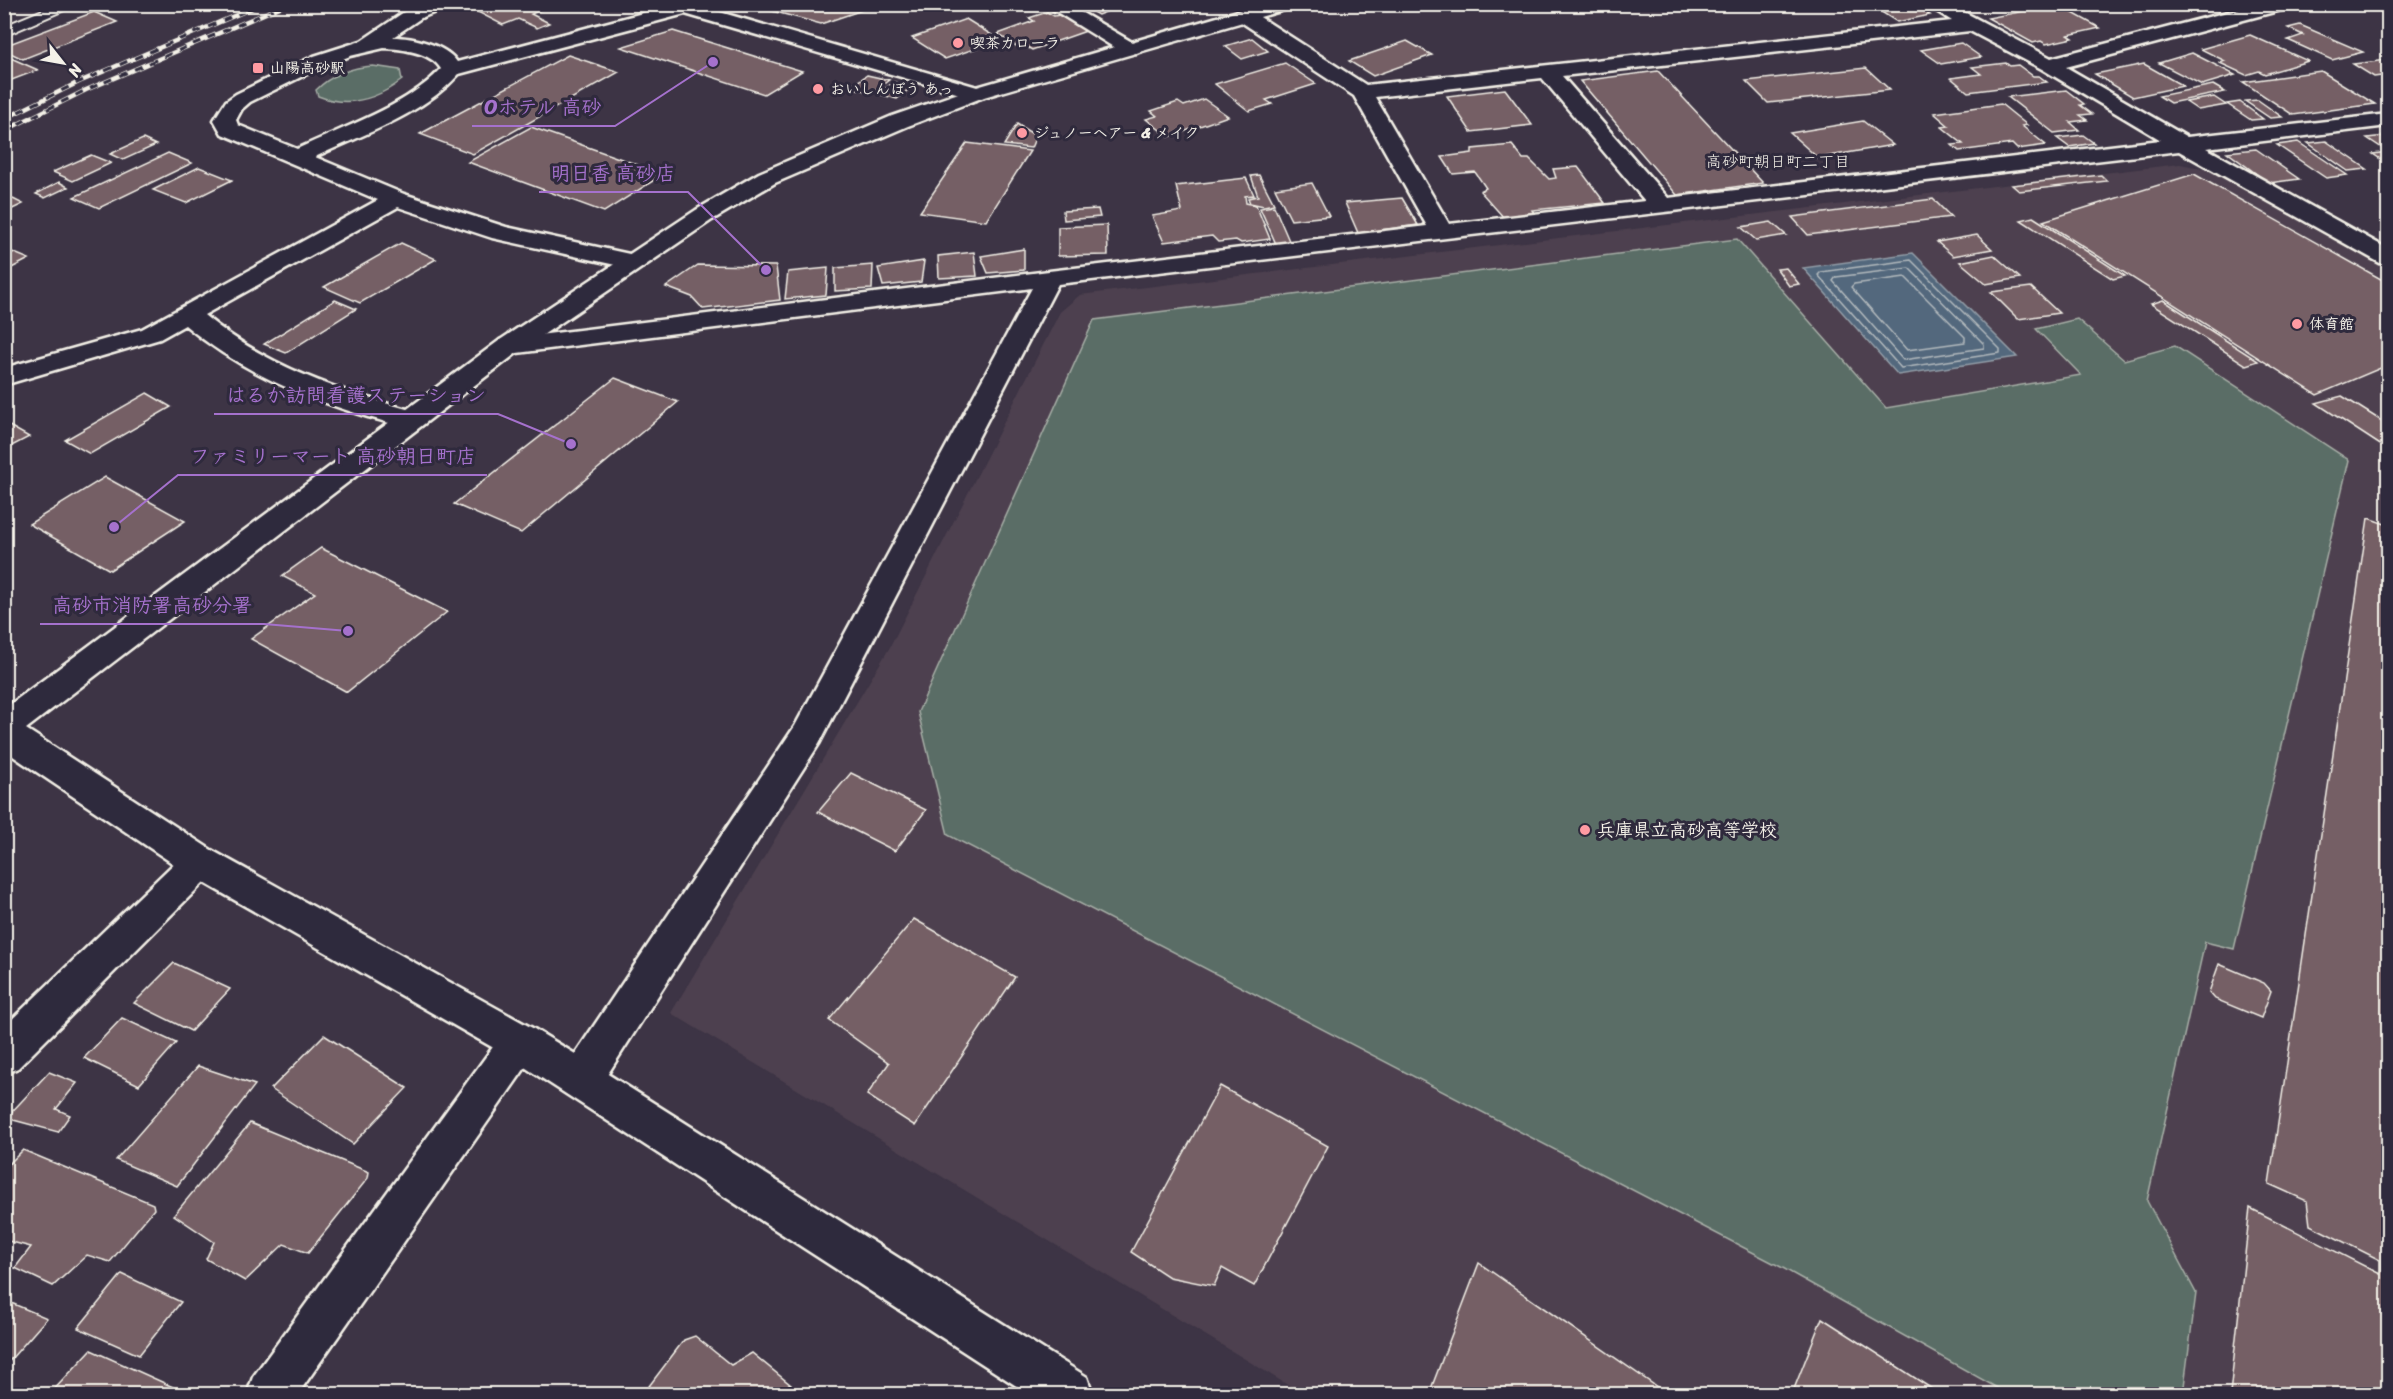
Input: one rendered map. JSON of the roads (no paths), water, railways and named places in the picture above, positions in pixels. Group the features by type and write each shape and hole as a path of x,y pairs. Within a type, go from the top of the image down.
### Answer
{"street":[{"path":"368,45 414,14 438,4"},
{"path":"1053,4 1130,49"},
{"path":"1070,1395 581,1080 520,1042 200,862 4,730 509,346 704,215 767,178 890,125 977,93 1284,4"},
{"path":"1934,4 2049,65 2186,146 2388,258"},
{"path":"2049,65 2282,4"},
{"path":"298,157 424,95 437,87 452,70 694,7 977,93"},
{"path":"1245,16 1362,92 1442,232"},
{"path":"1362,92 1970,25"},
{"path":"452,70 446,58 405,43 368,45 341,52 243,98 229,111 225,120 230,129 396,199 500,233 634,262"},
{"path":"1548,72 1663,207"},
{"path":"509,346 598,337 1049,278 2186,146 2388,120"},
{"path":"4,377 151,334 396,199"},
{"path":"581,1080 807,735 1049,278"},
{"path":"187,314 221,343 265,369 346,402 412,419"},
{"path":"4,1054 200,862"},
{"path":"270,1395 520,1042"}],"lane":[{"path":"4,32 71,4"}],"water":[{"path":"1913,253 2017,357 1898,375 1803,268"}],"railway":[{"path":"4,119 79,82 262,4"},
{"path":"4,131 86,90 287,4"}],"place":[{"name":"喫茶カローラ","path":"958,43"},
{"name":"Oホテル 高砂","path":"713,62"},
{"name":"山陽高砂駅","path":"258,68"},
{"name":"おいしんぼう あっ","path":"818,89"},
{"name":"ジュノーヘアー & メイク","path":"1022,133"},
{"name":"明日香 高砂店","path":"766,270"},
{"name":"体育館","path":"2297,324"},
{"name":"はるか訪問看護ステーション","path":"571,444"},
{"name":"ファミリーマート 高砂朝日町店","path":"114,527"},
{"name":"高砂市消防署高砂分署","path":"348,631"},
{"name":"兵庫県立高砂高等学校","path":"1585,830"}],"district":[{"name":"高砂町朝日町二丁目","path":"1778,161"}]}
